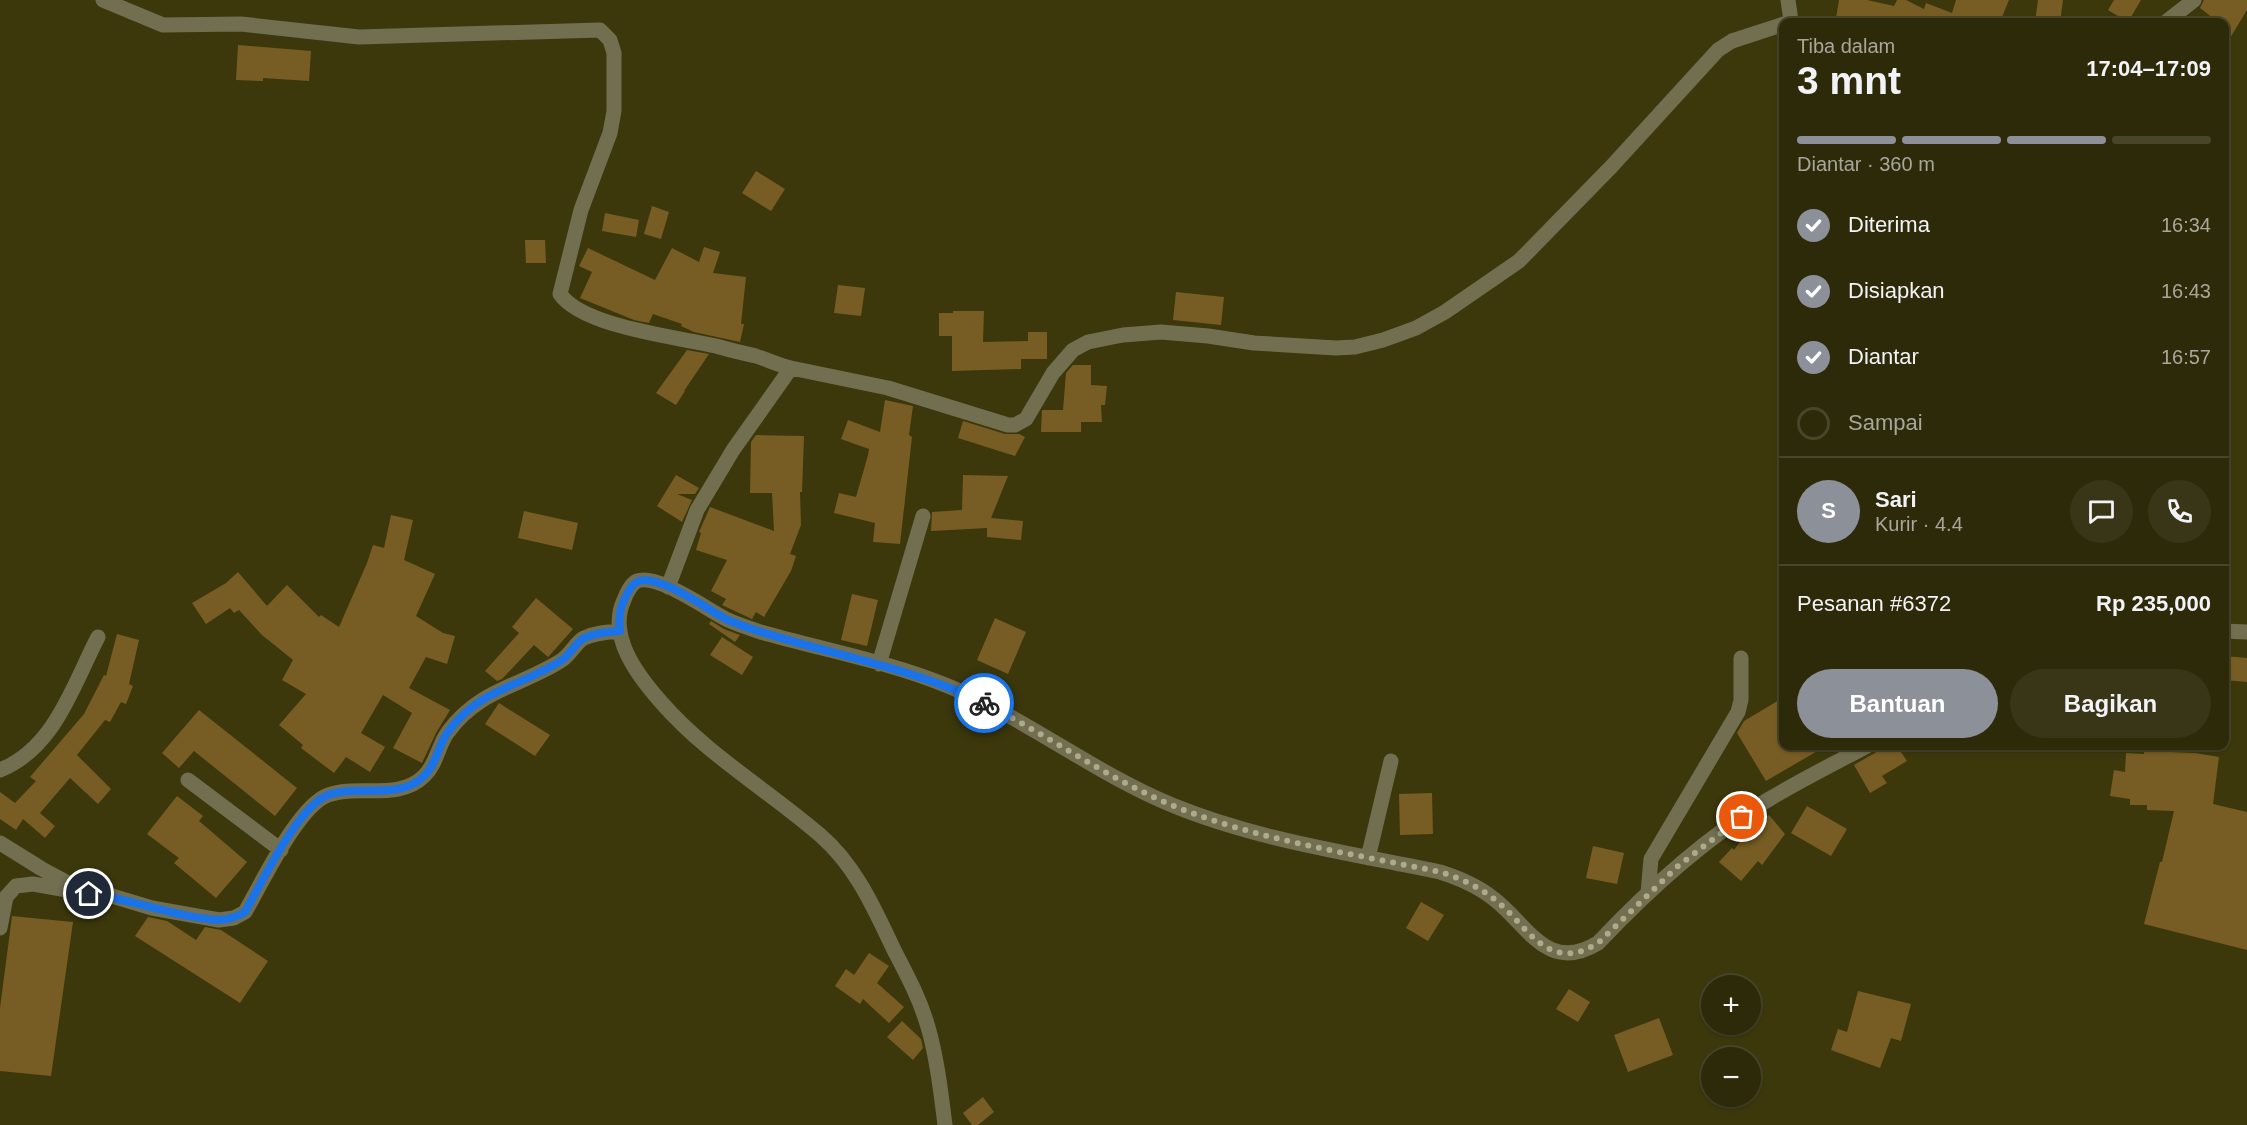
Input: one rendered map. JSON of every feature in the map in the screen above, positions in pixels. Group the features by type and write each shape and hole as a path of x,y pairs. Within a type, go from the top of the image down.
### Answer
{"street":[{"path":"104,0 163,25 241,24 359,37 600,30 610,40 614,53 614,111 610,133 581,210 560,294 566,302 600,321 717,347 791,368 888,388 1008,426 1022,423 1026,419 1053,373 1073,350 1088,342 1123,335 1161,333 1208,336 1254,343 1336,348 1355,347 1416,328 1445,312 1519,261 1611,167 1718,50 1732,41 1779,26"},
{"path":"1788,0 1790,18"},
{"path":"2171,18 2194,0"},
{"path":"668,586 697,510 733,450 791,368"},
{"path":"879,664 923,516"},
{"path":"945,1125 925,1018 883,923 853,871 823,838 694,734 663,705 637,672 624,648 619,614 622,602 637,582 645,580 668,586 694,598 726,619 746,627 879,664 947,686 1169,804 1249,830 1440,872 1460,879 1495,899 1535,941 1560,953 1585,951 1598,943 1678,866 1742,817 1794,785 1860,750"},
{"path":"0,928 6,897 16,886 33,884 112,896 152,908 219,920 234,918 245,912 305,813 327,795 348,791 400,789 412,784 424,776 447,733 477,703 564,659 580,640 599,633 620,631"},
{"path":"2229,631 2247,632"},
{"path":"0,770 22,759 48,731 59,715 98,637"},
{"path":"1648,893 1651,859 1738,712 1741,700 1741,658"},
{"path":"1368,858 1391,760"},
{"path":"188,780 281,850"},
{"path":"0,843 89,894"}],"building":[{"path":"1839,0 1867,0 1894,6 1897,0 1906,0 1924,9 1926,3 1952,13 1956,0 2009,0 2002,18 1836,18"},
{"path":"2038,0 2063,0 2061,18 2036,18"},
{"path":"2114,0 2141,0 2130,18 2121,18 2108,10"},
{"path":"2204,0 2247,0 2247,10 2229,40 2229,18 2213,18 2200,8"},
{"path":"238,45 311,51 309,81 263,78 263,81 236,80"},
{"path":"756,171 785,189 771,211 742,193"},
{"path":"652,206 669,212 661,239 644,234"},
{"path":"605,213 639,220 636,237 602,231"},
{"path":"525,240 545,240 546,263 526,263"},
{"path":"704,247 720,252 713,273 746,277 741,324 744,324 740,342 694,332 681,326 682,324 653,314 649,323 634,320 580,298 592,272 579,266 588,248 655,280 672,248 699,262"},
{"path":"838,285 865,288 861,316 834,313"},
{"path":"1176,292 1224,297 1221,325 1173,320"},
{"path":"953,311 984,311 983,342 1028,341 1028,332 1047,332 1047,359 1021,359 1021,369 952,371 952,336 939,336 939,313 953,313"},
{"path":"687,350 709,354 676,405 656,393"},
{"path":"1073,365 1091,365 1091,385 1107,386 1105,405 1101,405 1102,422 1081,422 1081,432 1041,432 1042,410 1063,410 1066,373"},
{"path":"885,400 913,406 909,435 912,437 900,544 873,542 875,523 834,513 839,493 856,497 869,449 841,439 848,420 880,432"},
{"path":"963,421 1005,434 1019,434 1025,437 1015,456 958,438"},
{"path":"756,435 804,436 802,492 800,492 801,525 790,554 796,556 791,571 764,617 756,612 752,619 722,605 726,599 711,591 727,560 696,550 701,533 699,532 710,507 774,531 772,493 750,493 751,442"},
{"path":"676,475 699,488 695,494 677,494 692,500 682,522 657,506"},
{"path":"963,475 1008,476 991,518 1023,521 1021,540 987,537 987,528 931,531 932,512 962,510"},
{"path":"524,511 578,523 572,550 518,538"},
{"path":"391,515 413,520 404,560 435,574 416,616 443,633 455,636 447,664 426,657 409,688 450,710 422,763 393,748 412,713 383,695 361,733 385,747 370,772 346,757 334,773 301,748 303,745 279,725 306,694 282,680 293,660 262,635 239,610 234,613 230,608 206,624 192,603 226,583 238,572 267,606 287,585 319,617 321,615 339,627 373,545 384,548"},
{"path":"852,594 878,600 867,646 841,640"},
{"path":"536,598 573,629 548,657 534,645 502,679 497,681 485,671 519,633 512,627"},
{"path":"995,618 1026,632 1008,674 977,660"},
{"path":"711,621 740,635 735,642 709,624"},
{"path":"117,634 139,640 129,684 133,686 126,704 121,702 110,722 105,720 77,755 111,789 98,804 70,778 40,813 55,826 45,838 23,819 16,830 0,819 0,792 15,803 36,781 30,777 84,714 104,675 106,676"},
{"path":"722,637 753,657 742,675 710,655"},
{"path":"2229,656 2247,658 2247,682 2229,680"},
{"path":"1779,700 1779,750 1819,750 1766,781 1737,733 1744,721"},
{"path":"499,703 550,735 535,756 485,724"},
{"path":"199,710 297,788 275,816 194,751 179,768 162,753"},
{"path":"1880,750 1900,750 1907,761 1882,776 1887,783 1870,793 1854,765"},
{"path":"2144,751 2195,753 2219,757 2213,804 2247,812 2247,950 2144,924 2174,811 2147,810 2147,805 2130,805 2130,799 2110,796 2114,770 2125,772 2126,753 2144,754"},
{"path":"1432,793 1433,834 1400,835 1399,794"},
{"path":"177,796 203,816 199,821 247,862 216,898 174,863 179,858 147,834"},
{"path":"1807,806 1847,829 1831,856 1791,833"},
{"path":"1769,815 1785,834 1762,865 1758,861 1741,881 1719,862 1732,848 1734,850 1747,832"},
{"path":"1593,846 1624,853 1617,884 1586,878"},
{"path":"1421,902 1444,915 1428,941 1406,928"},
{"path":"12,916 73,922 51,1076 0,1071 0,1008"},
{"path":"148,917 167,921 196,940 205,927 221,930 268,961 240,1003 135,936"},
{"path":"869,953 889,966 877,983 904,1007 889,1023 863,999 860,1004 835,986 846,969 854,975"},
{"path":"1569,989 1590,1002 1578,1022 1556,1009"},
{"path":"1858,991 1911,1004 1901,1041 1891,1038 1880,1068 1831,1050 1838,1029 1847,1032"},
{"path":"1659,1018 1673,1055 1628,1072 1614,1035"},
{"path":"902,1021 921,1039 923,1048 913,1060 887,1037"},
{"path":"983,1097 994,1112 978,1125 972,1125 963,1113"}],"way so far":[{"path":"984,703 1111,775 1169,804 1195,814 1282,839 1440,872 1460,879 1495,899 1535,941 1560,953 1585,951 1598,943 1678,866 1742,817"}],"route":[{"path":"89,894 112,896 152,908 219,920 234,918 245,912 293,829 315,804 327,795 348,791 400,789 424,776 447,733 477,703 564,659 580,640 599,633 620,631 619,614 622,602 631,587 645,580 668,586 694,598 726,619 746,627 894,668 947,686 984,703"}]}
